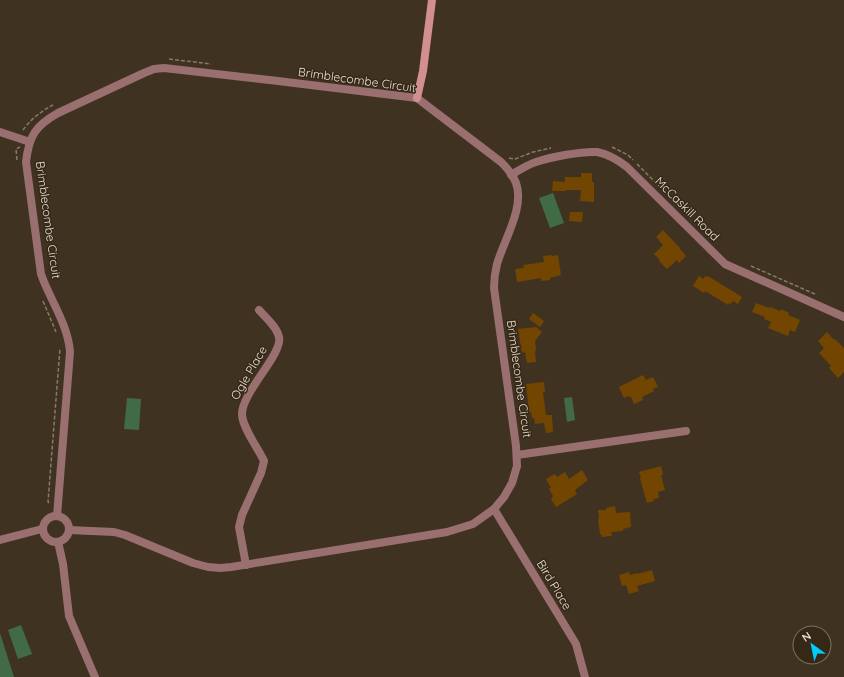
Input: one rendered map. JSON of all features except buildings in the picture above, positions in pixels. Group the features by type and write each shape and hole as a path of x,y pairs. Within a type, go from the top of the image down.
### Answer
{"street":[{"path":"417,98 423,72 432,0"},
{"name":"Brimblecombe Circuit","path":"57,516 70,352 66,331 44,284 41,274 26,162 27,151 33,134 46,119 144,73 154,69 164,68 417,98 501,162 516,183 518,194 514,218 497,262 494,275 494,288 516,446 517,466 512,483 504,497 494,509 473,524 446,532 231,567 208,567 193,563 125,535 114,532 69,530"},
{"path":"0,132 30,142"},
{"name":"McCaskill Road","path":"511,175 536,162 557,157 598,152 614,158 628,166 725,264 844,317"},
{"name":"Ogle Place","path":"246,565 239,527 242,515 261,473 264,461 244,424 242,406 279,345 279,338 275,328 259,310"},
{"path":"516,455 686,431"},
{"name":"Bird Place","path":"494,509 576,644 585,677"},
{"path":"57,516 61,517 67,522 69,530 66,537 58,542 45,538 42,529 48,518 57,516"},
{"path":"0,540 42,529"},
{"path":"58,542 63,564 69,616 95,677"}],"path":[{"path":"18,164 16,149 21,146"},
{"path":"611,147 628,156 665,192"},
{"path":"506,155 515,159 542,150 554,148"},
{"path":"747,264 817,295"},
{"path":"41,297 56,332"},
{"path":"52,504 48,502 60,342"}],"green space":[{"path":"553,193 564,223 550,228 539,198"},
{"path":"572,397 575,420 567,422 564,398"},
{"path":"127,398 141,399 139,430 124,429"},
{"path":"21,625 32,654 18,659 8,630"},
{"path":"0,633 14,677 0,677"}]}
